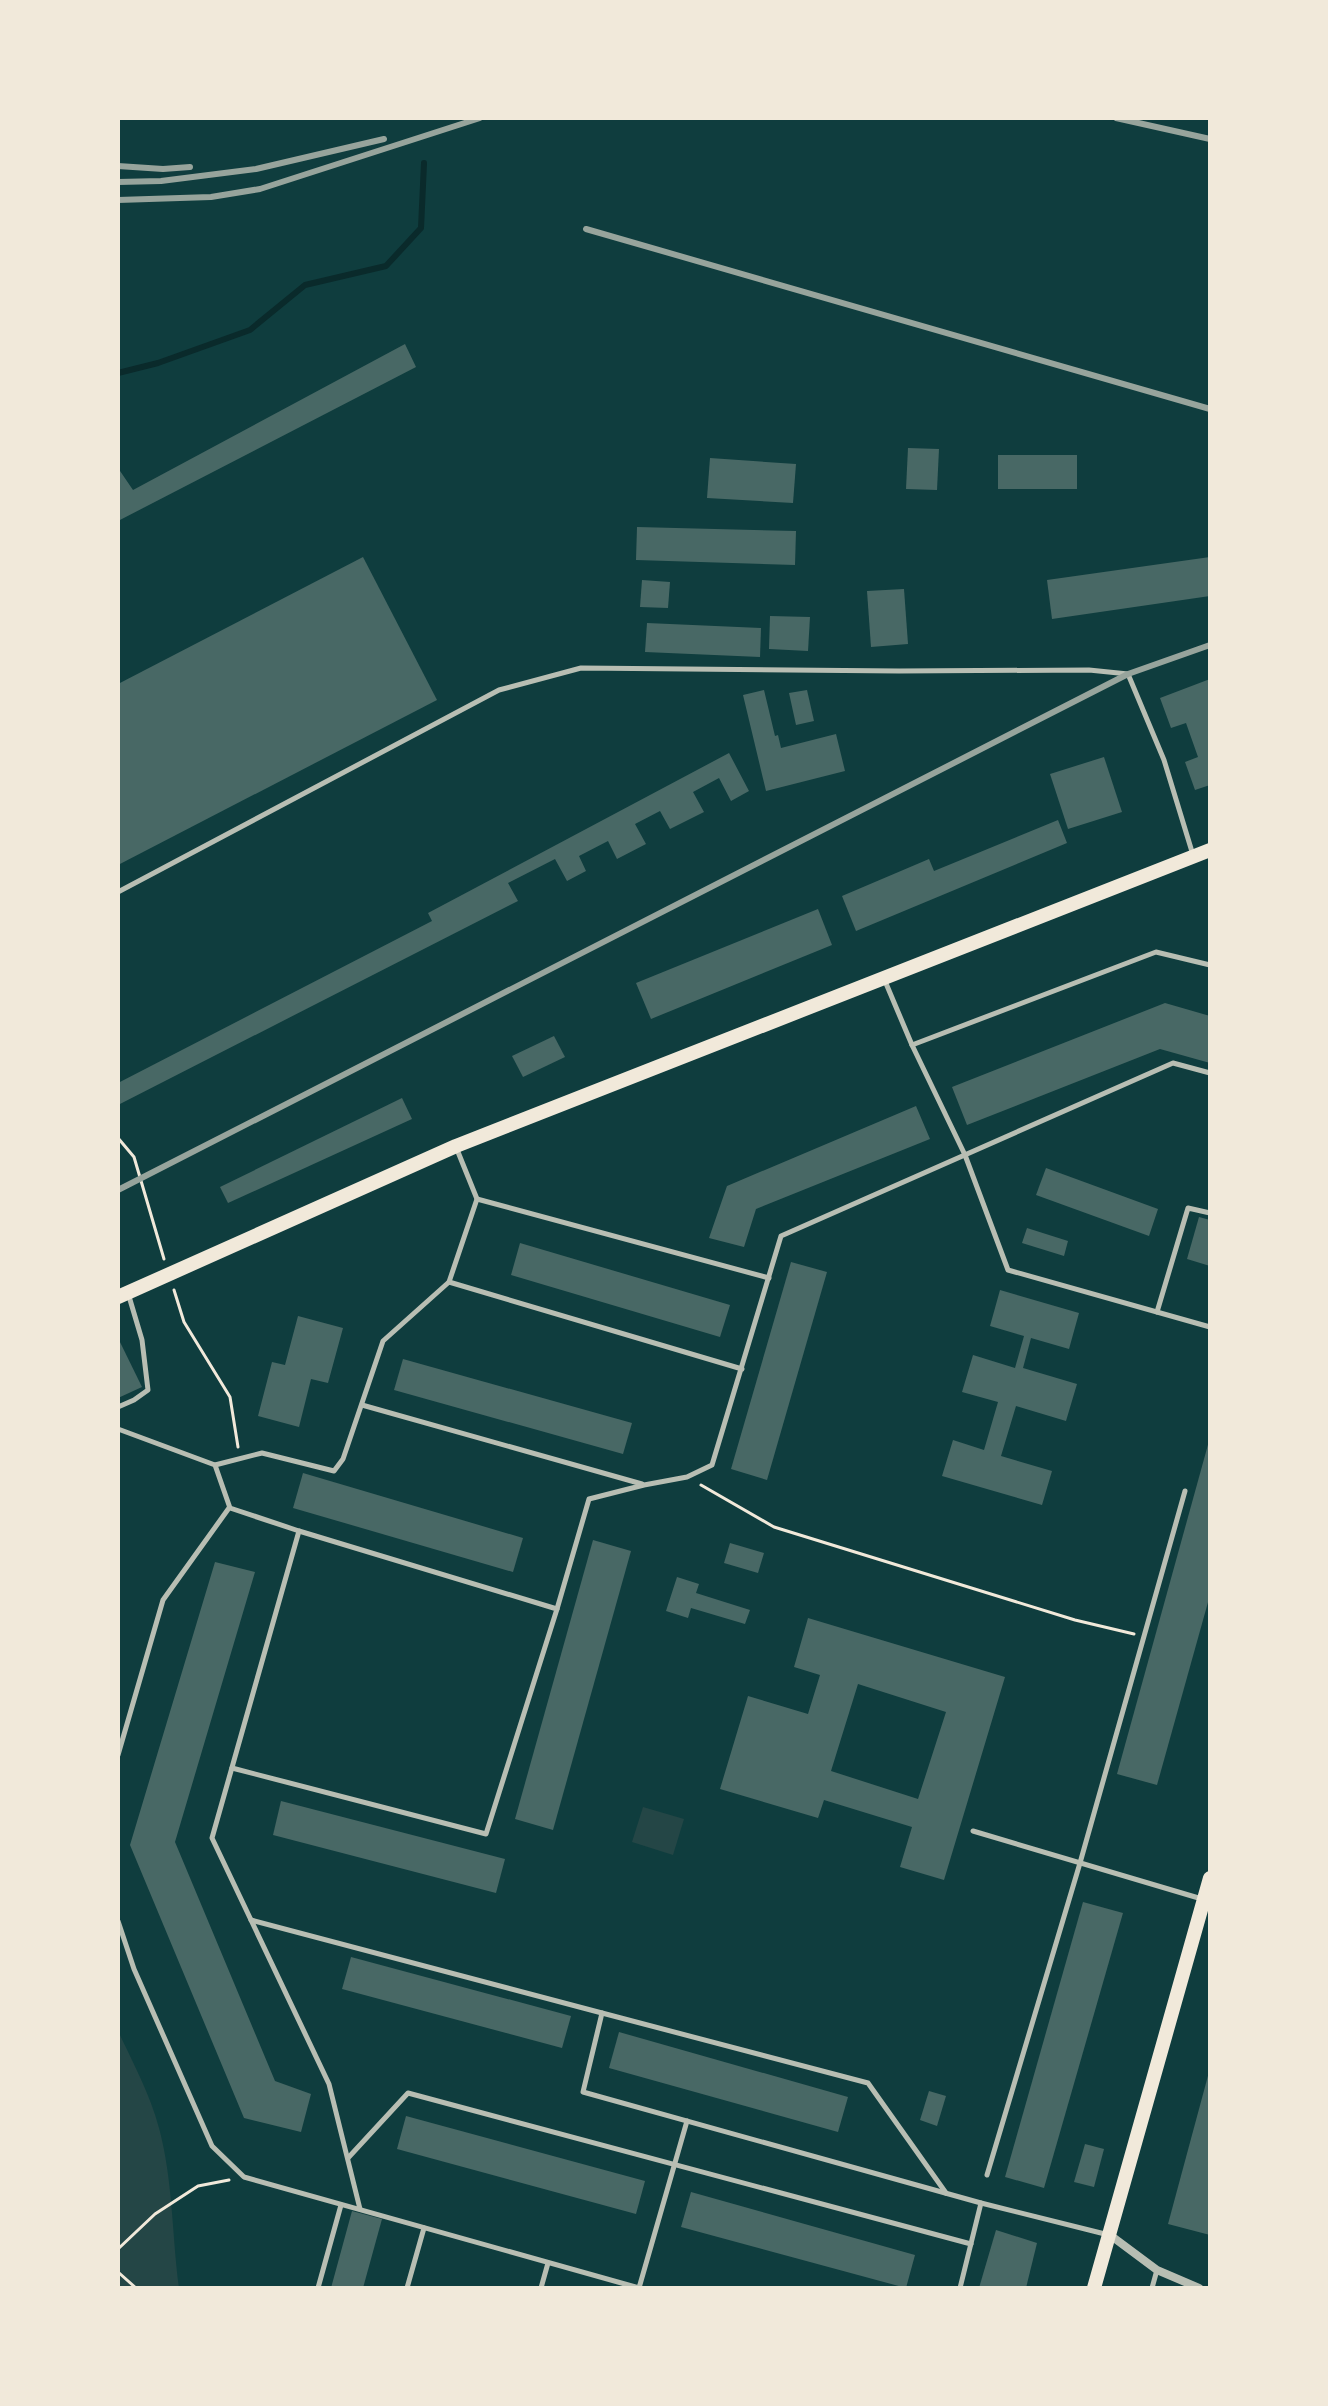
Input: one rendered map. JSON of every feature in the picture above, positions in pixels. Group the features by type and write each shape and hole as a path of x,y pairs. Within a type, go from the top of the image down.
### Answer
{"main road":[{"path":"123,1295 456,1146 1210,850"},
{"path":"1094,2288 1210,1878"}],"street":[{"path":"1110,2235 1157,2270 1199,2288"}],"lane":[{"path":"118,892 499,690 581,668 1089,670 1128,674 1164,760 1193,856"},
{"path":"912,1045 1156,952 1210,965"},
{"path":"883,977 965,1155 1008,1270 1210,1327"},
{"path":"232,1768 486,1834 589,1499 687,1477 712,1465 781,1236 1173,1063 1210,1073"},
{"path":"118,1429 215,1465 262,1453 334,1471 343,1459 383,1341 449,1282 477,1199 456,1146"},
{"path":"477,1199 769,1278"},
{"path":"1157,1312 1188,1208 1210,1213"},
{"path":"449,1282 742,1369"},
{"path":"118,1407 148,1390 142,1340 123,1295"},
{"path":"362,1405 644,1485"},
{"path":"215,1465 230,1508"},
{"path":"987,2175 1080,1863 1185,1491"},
{"path":"230,1508 557,1609"},
{"path":"118,1755 163,1600 230,1508"},
{"path":"299,1531 212,1838 329,2084 360,2210"},
{"path":"973,1831 1204,1900"},
{"path":"251,1920 868,2083 946,2193"},
{"path":"118,1921 134,1969 212,2146 244,2177 639,2288 687,2121"},
{"path":"602,2013 583,2092 981,2203 1110,2235"},
{"path":"347,2159 408,2093 971,2244"},
{"path":"960,2288 981,2203"},
{"path":"318,2288 341,2205"},
{"path":"407,2288 424,2228"},
{"path":"541,2288 548,2263"},
{"path":"1152,2288 1157,2270"}],"path":[{"path":"118,1138 134,1157 184,1322 230,1397 240,1458"},
{"path":"687,1477 774,1527 1075,1620 1143,1636"},
{"path":"118,2249 155,2214 198,2186 244,2177"},
{"path":"118,2272 136,2288"}],"shaded area":[{"path":"643,1807 684,1819 673,1855 632,1842"},
{"path":"118,2031 146,2091 164,2148 179,2288 118,2288"}],"building":[{"path":"405,344 416,367 118,521 118,468 133,490"},
{"path":"908,448 939,449 937,490 906,489"},
{"path":"998,455 1077,455 1077,489 998,489"},
{"path":"710,458 796,464 793,503 707,498"},
{"path":"637,527 796,531 795,565 636,560"},
{"path":"363,557 437,700 118,865 118,684"},
{"path":"1210,557 1210,596 1052,619 1047,580"},
{"path":"642,580 670,582 668,608 640,607"},
{"path":"904,589 908,644 871,647 867,591"},
{"path":"770,616 810,617 808,651 769,649"},
{"path":"647,623 761,628 760,657 645,652"},
{"path":"1210,679 1210,785 1195,790 1185,762 1198,757 1186,723 1171,728 1160,698"},
{"path":"764,690 781,748 836,734 845,771 766,791 743,695"},
{"path":"807,690 814,721 796,725 789,693"},
{"path":"729,753 749,791 731,801 719,778 693,792 704,812 670,829 660,811 635,824 646,844 617,859 608,841 579,856 586,871 567,881 555,859 508,883 518,901 118,1105 118,1083 432,921 428,913"},
{"path":"1104,757 1122,812 1068,829 1050,774"},
{"path":"1058,820 1067,843 856,931 842,896 929,859 934,871"},
{"path":"818,909 832,945 651,1019 636,983"},
{"path":"1165,1003 1210,1016 1210,1063 1160,1049 967,1125 952,1087"},
{"path":"554,1036 565,1057 523,1077 512,1056"},
{"path":"402,1098 412,1119 228,1203 220,1187"},
{"path":"916,1106 930,1139 756,1209 744,1247 709,1238 727,1186"},
{"path":"1046,1168 1158,1209 1149,1236 1036,1195"},
{"path":"1199,1217 1210,1220 1210,1266 1187,1259"},
{"path":"1027,1228 1068,1241 1064,1256 1022,1243"},
{"path":"520,1243 730,1305 720,1337 511,1275"},
{"path":"791,1262 827,1272 767,1480 731,1469"},
{"path":"1000,1290 1079,1313 1069,1349 1031,1338 1023,1368 1077,1384 1066,1421 1016,1406 1001,1456 1052,1471 1042,1505 942,1476 953,1440 984,1450 998,1402 962,1392 973,1355 1015,1368 1024,1336 990,1326"},
{"path":"298,1316 343,1328 328,1383 311,1379 299,1427 258,1416 272,1362 285,1365"},
{"path":"118,1338 142,1387 118,1398"},
{"path":"403,1359 632,1423 623,1454 394,1390"},
{"path":"1209,1441 1210,1595 1157,1785 1117,1774"},
{"path":"303,1473 523,1538 513,1572 293,1508"},
{"path":"593,1540 631,1551 553,1830 515,1819"},
{"path":"730,1543 764,1553 758,1573 724,1563"},
{"path":"215,1562 255,1572 175,1842 275,2081 311,2094 301,2132 244,2118 130,1845"},
{"path":"677,1577 699,1584 696,1593 750,1610 745,1624 691,1608 688,1618 666,1611"},
{"path":"808,1618 1005,1677 944,1880 900,1867 912,1827 824,1800 818,1818 720,1789 748,1696 808,1714 820,1675 794,1667","holes":["858,1684 946,1712 918,1799 831,1771"]},
{"path":"281,1801 505,1859 496,1893 273,1835"},
{"path":"1083,1902 1123,1913 1044,2188 1005,2177"},
{"path":"351,1957 571,2016 562,2048 342,1989"},
{"path":"619,2032 848,2097 838,2132 609,2068"},
{"path":"1210,2072 1210,2235 1168,2224"},
{"path":"929,2091 946,2096 937,2126 920,2120"},
{"path":"406,2116 645,2181 636,2214 397,2149"},
{"path":"1085,2144 1104,2149 1094,2187 1074,2182"},
{"path":"691,2192 915,2255 906,2288 681,2227"},
{"path":"352,2211 382,2219 363,2288 331,2288"},
{"path":"996,2230 1037,2243 1026,2288 979,2288"}],"waterway":[{"path":"118,373 158,363 250,330 305,285 386,266 421,228 424,163"}],"railway":[{"path":"118,200 211,197 260,189 480,118"},
{"path":"1116,118 1210,139"},
{"path":"118,182 161,181 256,169 384,139"},
{"path":"118,166 190,167"},
{"path":"586,229 1210,409"},
{"path":"118,1190 1128,674 1210,645"}]}
